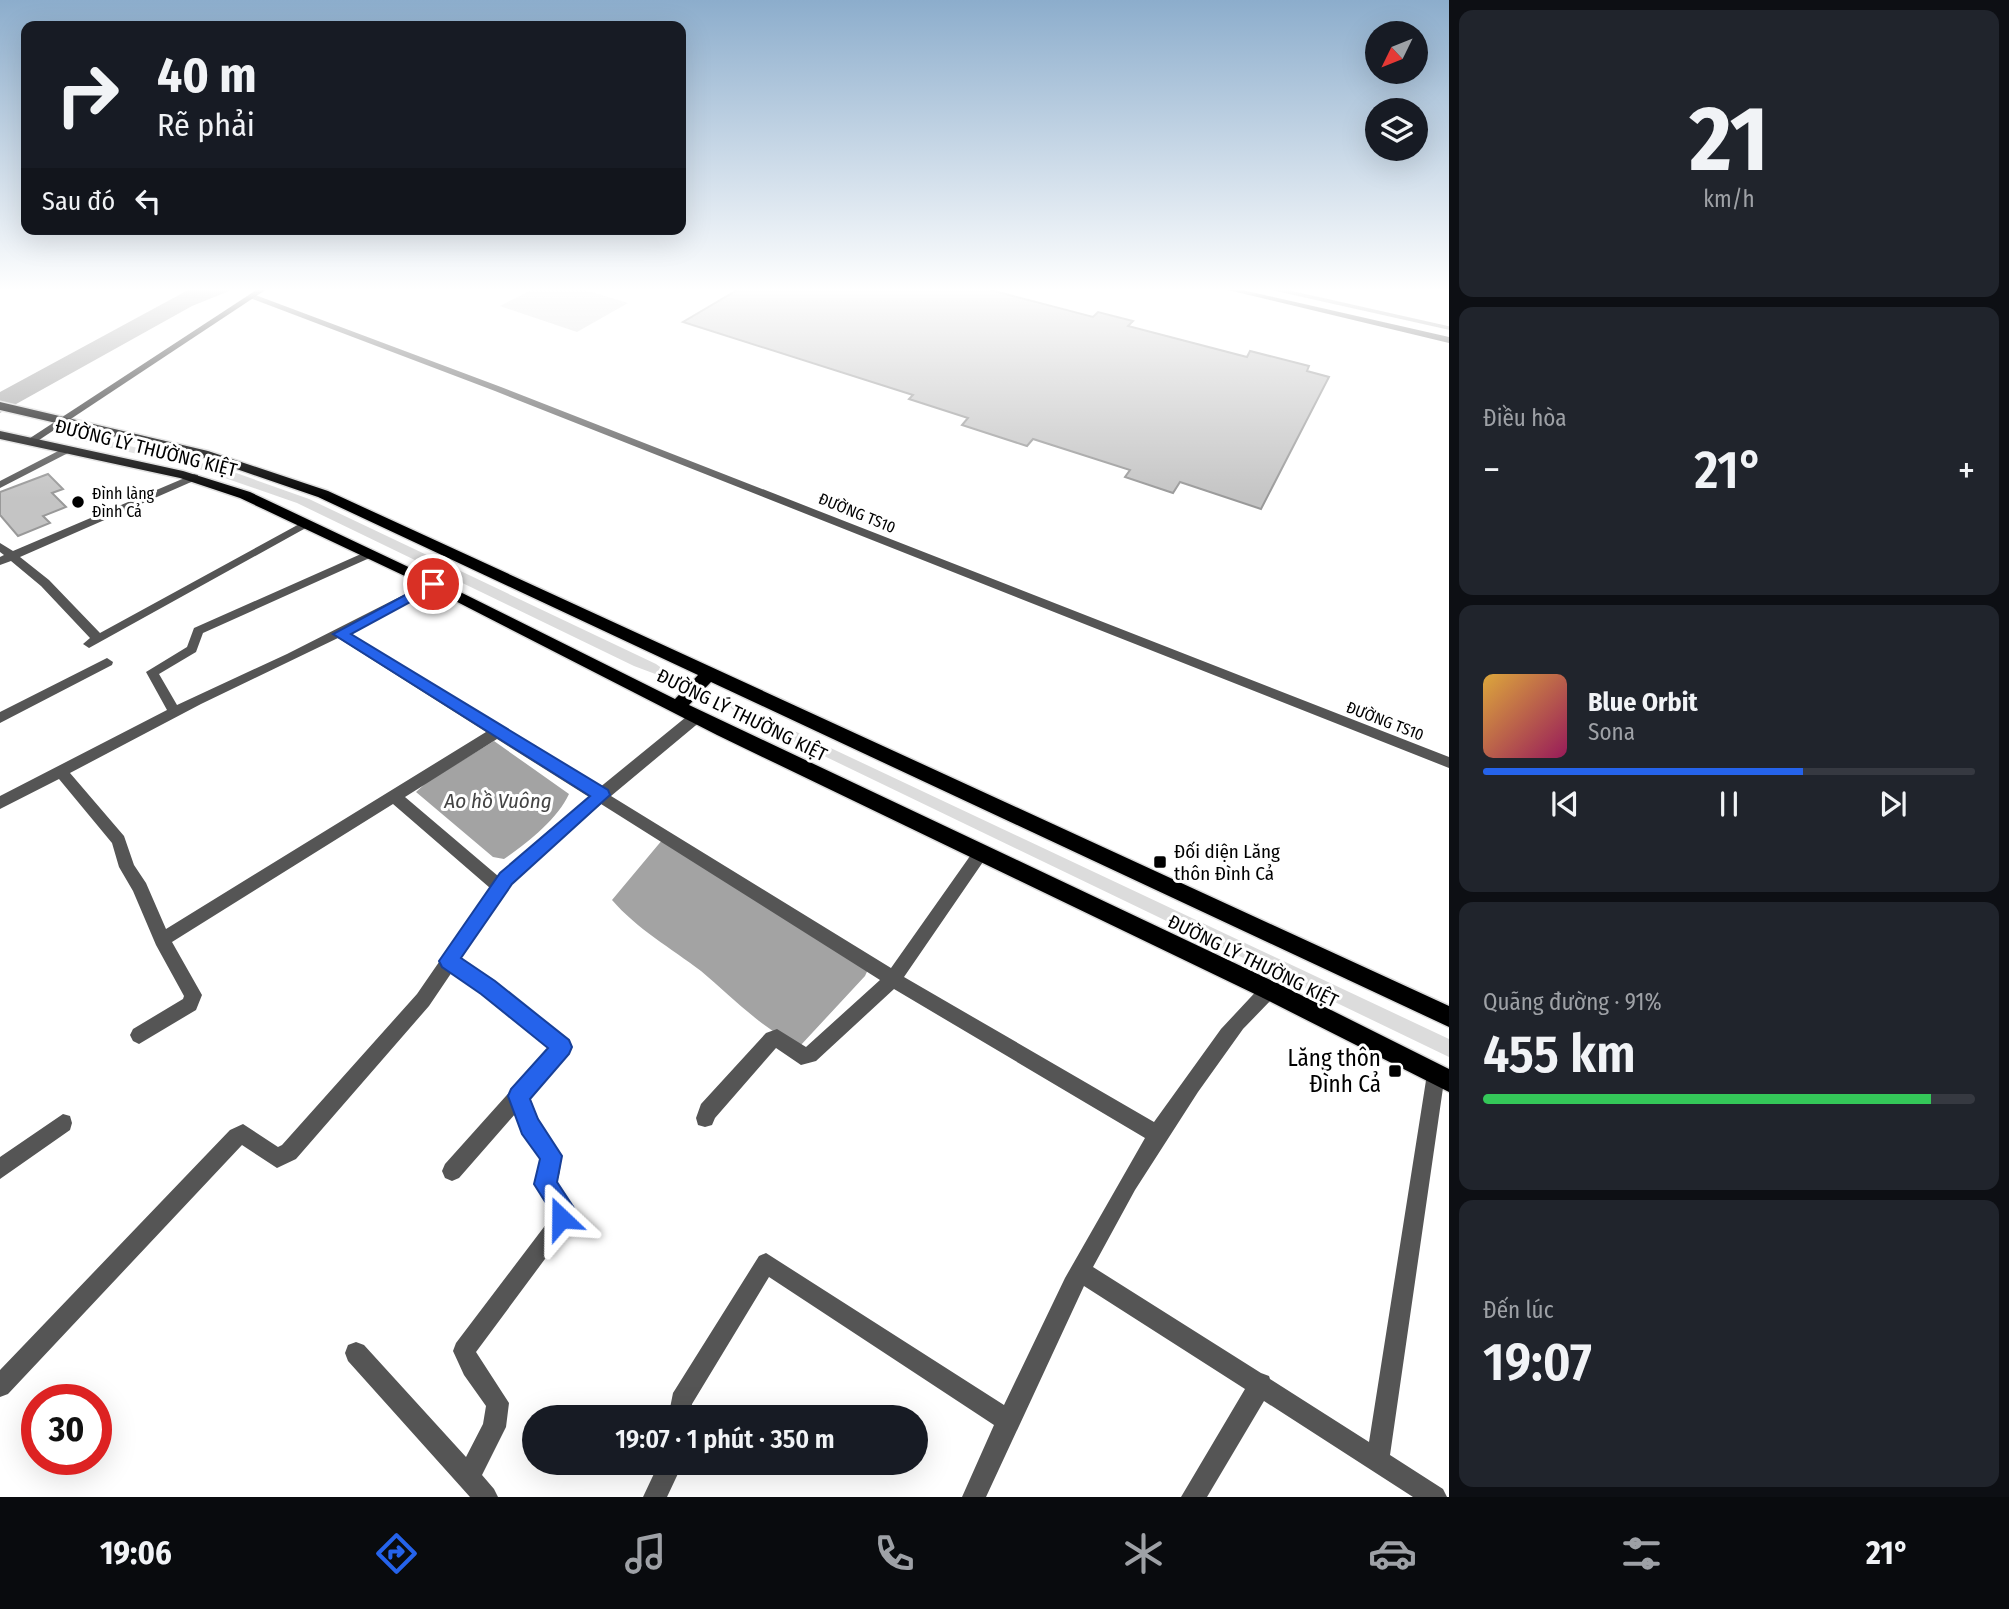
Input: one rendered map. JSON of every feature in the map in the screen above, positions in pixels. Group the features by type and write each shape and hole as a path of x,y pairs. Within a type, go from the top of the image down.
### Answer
{"main road":[{"name":"ĐƯỜNG LÝ THƯỜNG KIỆT","path":"0,406 213,455 279,476 431,542 1449,1017"},
{"name":"ĐƯỜNG LÝ THƯỜNG KIỆT","path":"0,435 194,477 234,490 433,584 696,717 1269,990 1443,1077"},
{"path":"677,707 709,674"}],"street":[{"path":"29,442 157,359"},
{"name":"ĐƯỜNG TS10","path":"425,359 1449,763"},
{"path":"0,485 66,450"},
{"path":"6,558 194,477"},
{"path":"0,547 6,558 45,583 94,641 307,524"},
{"path":"174,713 152,672 192,649 198,631 370,554"},
{"path":"0,803 174,713 340,634 433,584"},
{"path":"340,634 893,979 1156,1134"},
{"path":"0,719 107,662"},
{"path":"0,1385 237,1137 243,1134 277,1158 289,1152 415,1009 500,887 552,836 696,717"},
{"path":"162,940 499,731"},
{"path":"61,772 120,840 127,867 140,888 162,940 193,995 190,1004 139,1035"},
{"path":"395,797 500,887"},
{"path":"705,1118 708,1111 772,1040 777,1038 801,1056 810,1055 893,979 980,854"},
{"path":"449,961 488,988 562,1047 452,1171"},
{"path":"974,1497 1007,1421 1118,1197 1156,1134 1250,1007 1269,990"},
{"path":"1378,1460 1443,1077"},
{"path":"468,1477 494,1427 498,1403 464,1351 555,1229 562,1208 545,1184 551,1156 530,1126 519,1096"},
{"path":"0,1169 62,1123"},
{"path":"681,1405 766,1263 1007,1421"},
{"path":"1080,1271 1435,1497"},
{"path":"356,1353 486,1497"},
{"path":"1193,1497 1261,1384"},
{"path":"655,1497 665,1475"}],"shaded area":[{"path":"79,434 222,468 309,499 656,664 670,674 666,678 634,666 297,503 193,467 69,438"},
{"path":"735,703 1449,1039 1449,1057 739,715 730,707"}],"water":[{"path":"61,359 97,359 0,413 0,392"},
{"name":"Ao hồ Vuông","path":"494,741 569,794 549,822 504,859 493,857 416,792 427,782"},
{"path":"663,839 871,963 865,976 800,1046 761,1022 701,971 643,929 612,900"}],"building":[{"path":"799,359 1281,359 1309,366 1307,371 1329,377 1261,509 1180,482 1173,493 1125,477 1130,470 1033,439 1027,446 962,425 968,418 909,399 913,395"},
{"path":"48,474 63,489 52,493 66,507 43,516 50,523 18,536 0,515 0,492"}],"place":[{"name":"Đình làng Đình Cả","path":"78,502"},
{"name":"Đối diện Lăng thôn Đình Cả","path":"1160,862"},
{"name":"Lăng thôn Đình Cả","path":"1395,1071"}],"route":[{"path":"433,584 340,634 602,795 506,878 449,961 488,988 562,1047 519,1096 530,1126 551,1156 550,1173 545,1184 562,1208 561,1218"}]}
